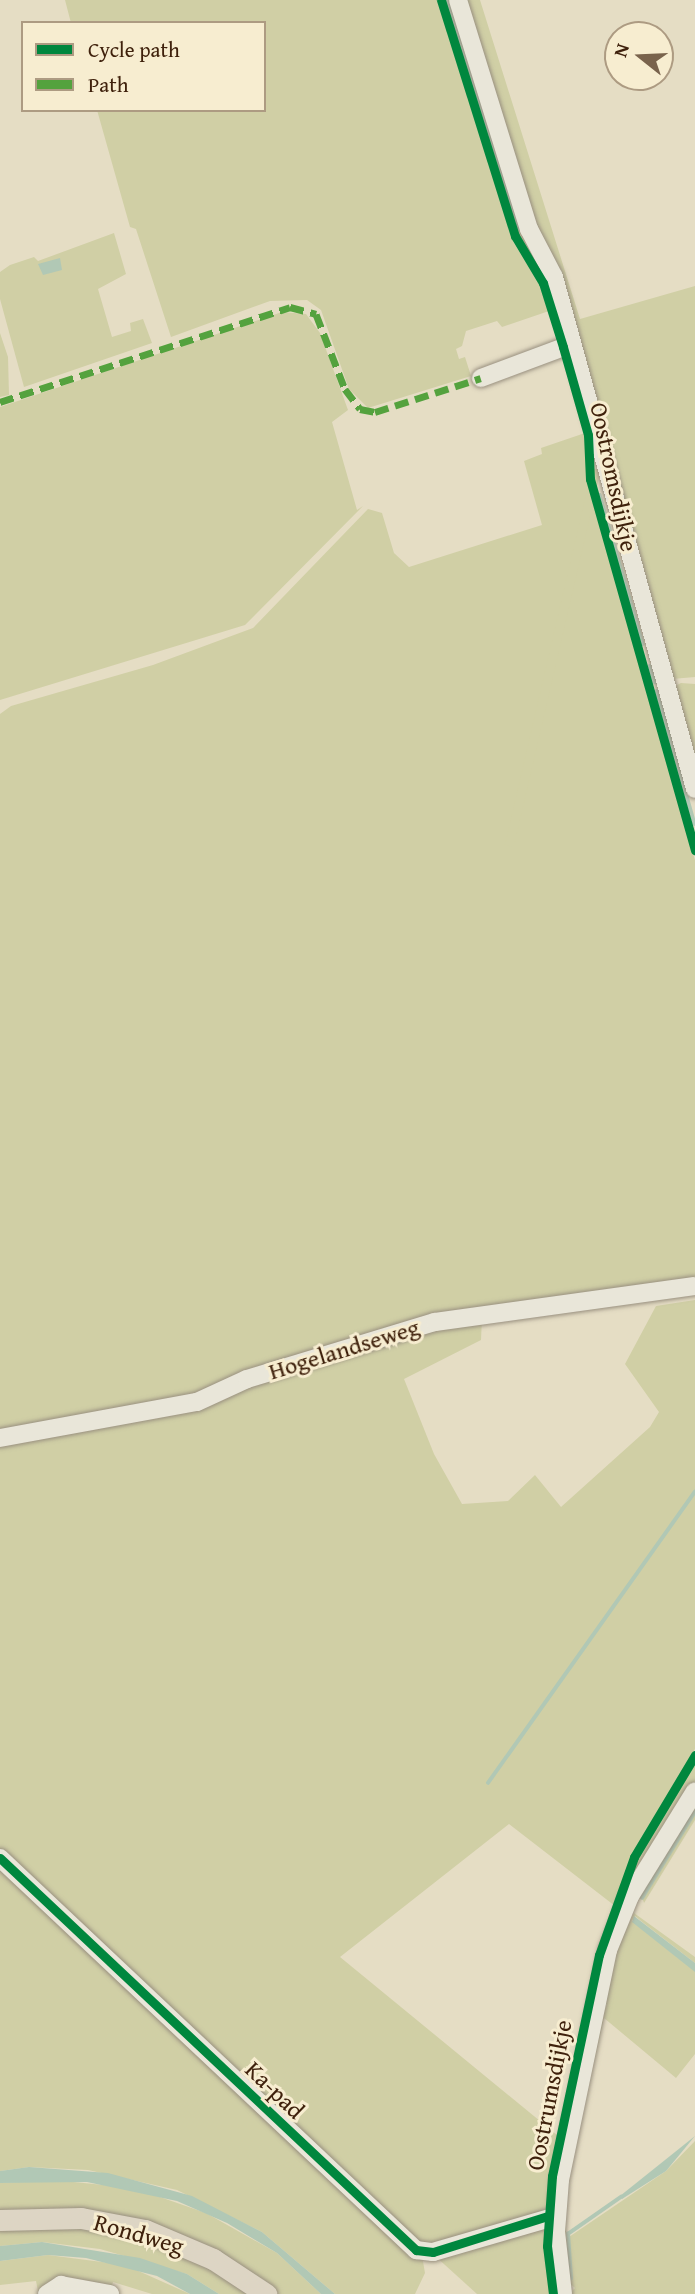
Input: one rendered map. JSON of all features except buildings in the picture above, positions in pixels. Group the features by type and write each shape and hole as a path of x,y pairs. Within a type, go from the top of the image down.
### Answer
{"main road":[{"name":"Rondweg","path":"0,2220 81,2218 145,2230 213,2259 266,2294"}],"street":[{"name":"Oostromsdijkje","path":"458,0 529,229 554,278 695,789"},
{"path":"481,378 572,344"},
{"name":"Hogelandseweg","path":"0,1438 197,1402 247,1379 435,1322 695,1286"},
{"name":"Oostrumsdijkje","path":"563,2294 556,2217 564,2149 600,1983 623,1911 695,1791"},
{"name":"Ka-pad","path":"0,1858 416,2250 433,2252 556,2217"},
{"path":"47,2294 61,2286 110,2294"}],"shaded area":[{"path":"65,0 438,0 514,243 540,285 549,311 502,327 497,321 466,331 462,346 456,349 459,359 465,357 471,376 368,408 349,389 321,310 307,300 270,301 171,337 136,229 130,227 98,112 266,112 266,21 70,21"},
{"path":"444,0 453,0 538,267 517,237"},
{"path":"463,0 480,0 580,319 695,286 695,677 672,679"},
{"path":"114,233 126,274 98,289 112,337 131,331 130,323 143,319 152,343 24,387 0,299 0,272 10,265 34,257 38,261"},
{"path":"60,258 62,270 43,275 38,264"},
{"path":"282,312 306,314 320,333 348,410 332,422 357,510 363,506 245,625 0,700 0,407"},
{"path":"0,333 8,357 9,395 0,397"},
{"path":"585,433 587,481 695,860 695,1283 482,1313 220,1390 0,1435 0,714 11,706 153,665 253,628 368,509 382,513 394,553 409,567 542,525 524,461 542,454 541,448"},
{"path":"592,468 601,470 514,847 505,845"},
{"path":"681,683 695,684 695,770 675,686"},
{"path":"695,1300 695,1749 636,1848 615,1906 509,1824 340,1957 557,2135 545,2213 434,2248 419,2246 0,1855 0,1440 248,1382 482,1318 481,1340 404,1379 434,1454 462,1504 508,1501 535,1475 561,1507 650,1427 659,1412 625,1364 656,1306"},
{"path":"695,1760 695,1781 632,1877 642,1847"},
{"path":"695,1802 695,1820 644,1903 640,1891"},
{"path":"0,1863 422,2256 425,2273 415,2294 335,2294 262,2232 177,2190 88,2170 29,2167 0,2171"},
{"path":"634,1913 695,1957 695,1963 635,1916 632,1921 695,1968 695,2054 676,2078 604,2018 593,2066 590,2063 599,2010 605,2010 607,2004 601,2002 612,1960"},
{"path":"634,1916 695,1963 695,1972 632,1922"},
{"path":"695,2136 666,2171 622,2199 620,2196"},
{"path":"695,2141 695,2294 569,2294 575,2288 565,2279 561,2226 566,2199 566,2239 666,2171"},
{"path":"29,2167 108,2173 192,2196 262,2232 335,2294 321,2294 277,2253 227,2223 177,2201 87,2182 0,2183 0,2171"},
{"path":"53,2180 134,2188 206,2213 277,2253 321,2294 275,2294 194,2243 0,2214 0,2183"},
{"path":"61,2223 169,2245 255,2294 219,2294 187,2274 100,2249 42,2242 0,2246 0,2227"},
{"path":"545,2224 550,2294 477,2294 434,2255"},
{"path":"42,2242 140,2258 187,2274 219,2294 190,2294 157,2276 86,2258 48,2255 0,2261 0,2246"},
{"path":"48,2255 125,2265 190,2294 152,2294 113,2282 111,2289 38,2291 36,2281 0,2285 0,2261"}],"waterway":[{"path":"447,0 518,228"},
{"path":"600,495 643,644"},
{"path":"650,666 655,682"},
{"path":"657,691 695,824"},
{"path":"488,1783 695,1492"},
{"path":"642,1898 695,1812"},
{"path":"571,2279 568,2234 621,2197"}],"marked path":[{"path":"0,402 290,307 316,314 345,389 360,409 375,412 481,378"}],"cycle path":[{"path":"441,0 515,236 543,283 563,347 588,435 590,479 695,850"},
{"path":"553,2294 547,2246 552,2176 599,1955 634,1857 695,1755"},
{"path":"0,1858 416,2250 433,2252 548,2216"}]}
